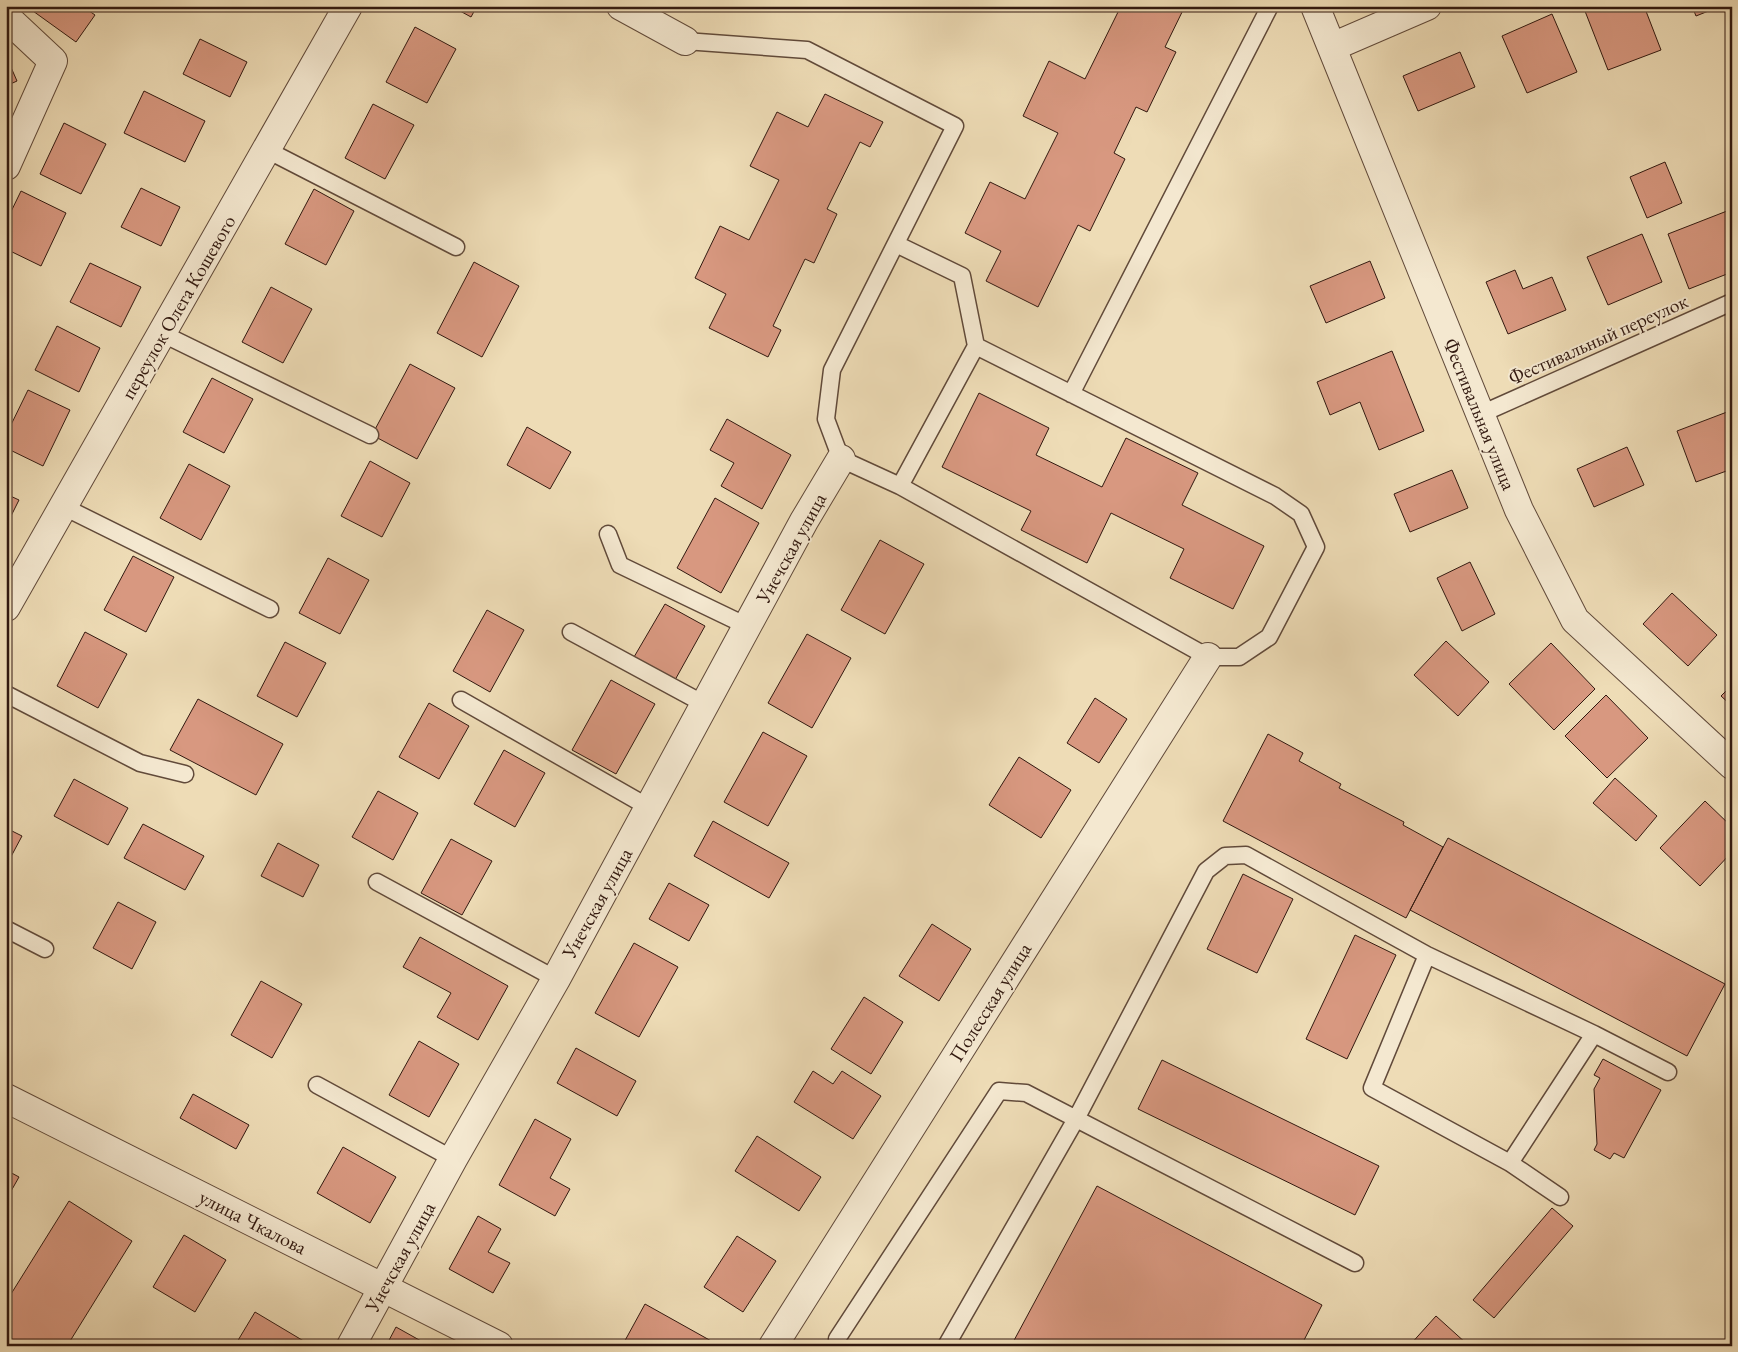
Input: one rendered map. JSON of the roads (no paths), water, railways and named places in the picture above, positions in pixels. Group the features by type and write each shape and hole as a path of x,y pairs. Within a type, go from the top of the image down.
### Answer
{"street":[{"name":"переулок Олега Кошевого","path":"6,607 348,6"},
{"path":"621,6 685,41"},
{"name":"Фестивальная улица","path":"1315,6 1519,510 1575,620 1732,765"},
{"path":"1332,47 1427,6"},
{"path":"6,17 53,61 6,166"},
{"name":"Унечская улица","path":"351,1346 453,1159 556,979 706,705 747,626 842,459"},
{"name":"Полесская улица","path":"773,1346 1208,657"},
{"name":"улица Чкалова","path":"6,1098 499,1346"}],"lane":[{"path":"1071,394 1270,6"},
{"path":"685,41 807,50 955,126 832,370 826,418 842,459 900,486 1208,657 1239,657 1269,636 1316,547 1301,514 1275,496 976,346"},
{"path":"267,150 456,247"},
{"path":"896,244 962,276 976,346 900,486"},
{"name":"Фестивальный переулок","path":"1481,414 1732,302"},
{"path":"163,334 370,435"},
{"path":"64,507 270,609"},
{"path":"608,534 620,565 747,626"},
{"path":"571,632 706,705"},
{"path":"6,694 140,763 185,774"},
{"path":"461,700 650,808"},
{"path":"946,1346 1076,1119 1206,871 1225,856 1246,854 1427,955 1594,1034 1668,1072"},
{"path":"377,882 556,979"},
{"path":"6,929 45,949"},
{"path":"1427,955 1372,1088 1510,1163 1560,1197"},
{"path":"1510,1163 1594,1034"},
{"path":"317,1085 453,1159"},
{"path":"837,1346 837,1339 999,1091 1026,1093 1354,1262"}]}
